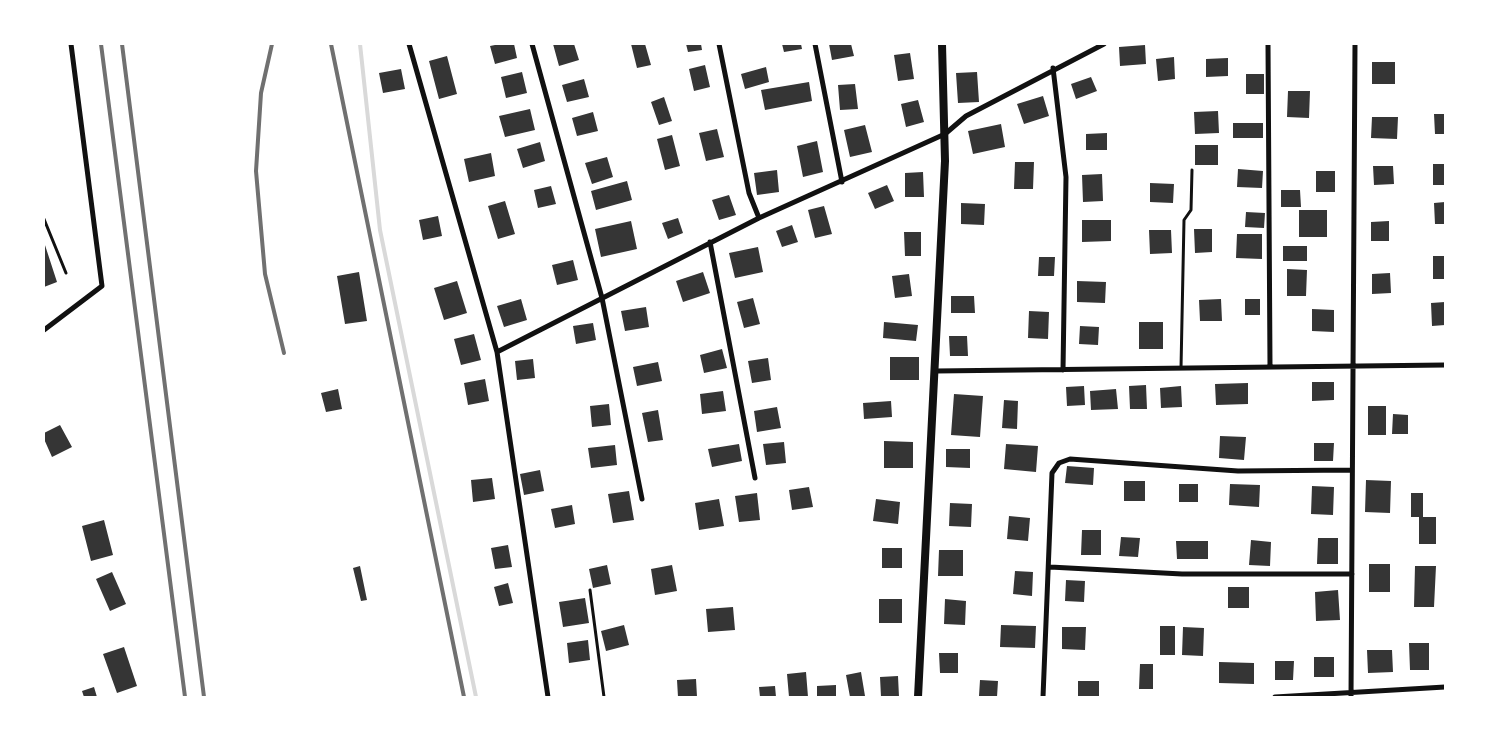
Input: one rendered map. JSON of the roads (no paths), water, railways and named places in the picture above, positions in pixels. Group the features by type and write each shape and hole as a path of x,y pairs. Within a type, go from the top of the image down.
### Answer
{"street":[{"path":"44,330 102,286 71,44"},
{"path":"409,44 497,352 548,697"},
{"path":"532,44 602,298 642,499"},
{"path":"719,44 749,193 758,218"},
{"path":"815,44 842,182"},
{"path":"918,697 936,370 945,134 942,44"},
{"path":"497,352 758,218 842,182 945,134 966,116 1054,68 1104,44"},
{"path":"1268,44 1270,366"},
{"path":"1351,695 1356,44"},
{"path":"1054,68 1066,176 1063,370"},
{"path":"710,242 755,478"},
{"path":"936,370 1445,365"},
{"path":"1043,697 1050,567 1052,473 1059,463 1070,459 1238,471 1352,470"},
{"path":"1050,567 1182,574 1352,574"},
{"path":"1275,697 1351,695 1445,687"}],"lane":[{"path":"1182,369 1184,220 1192,210 1192,170"},
{"path":"44,219 66,273"},
{"path":"590,590 604,697"}],"waterway":[{"path":"360,44 380,230 476,697"}],"railway":[{"path":"101,44 185,697"},
{"path":"122,44 204,697"},
{"path":"272,44 261,93 256,171 265,274 284,353"},
{"path":"331,44 464,697"}]}
